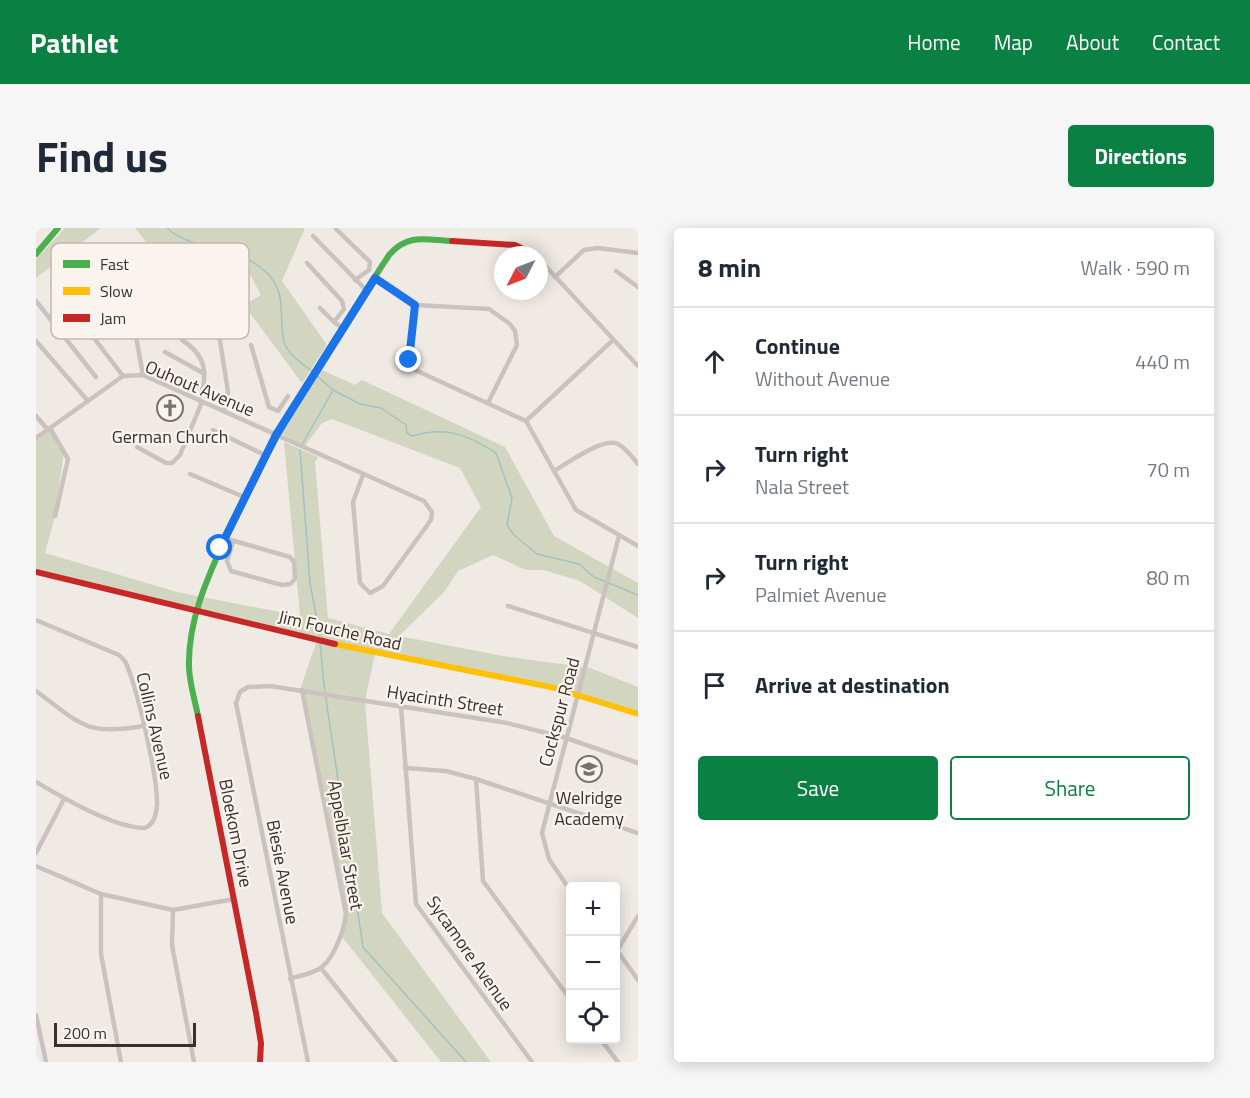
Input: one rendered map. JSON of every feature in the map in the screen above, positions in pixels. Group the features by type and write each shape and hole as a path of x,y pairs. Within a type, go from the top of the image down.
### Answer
{"main road":[{"path":"36,254 58,228"},
{"name":"Bloekom Drive","path":"261,1062 260,1034 189,666 196,610 209,571 265,455 287,415 395,248 408,239 517,246"},
{"name":"Jim Fouche Road","path":"36,572 402,660 524,681 577,694 638,714"}],"street":[{"path":"336,229 351,241 370,262 370,269 355,280"},
{"path":"313,236 367,291"},
{"path":"555,277 584,250 597,248 637,253"},
{"path":"307,263 344,304 334,322"},
{"path":"548,269 638,366"},
{"path":"616,271 638,287"},
{"path":"375,278 415,305 489,309 510,324 515,331 517,345 488,403"},
{"path":"36,301 51,320"},
{"path":"415,305 409,360 413,369 526,421 576,510 638,546"},
{"path":"320,308 342,328"},
{"path":"66,339 96,377"},
{"path":"95,339 123,376"},
{"path":"138,339 143,375"},
{"path":"220,339 228,392 224,411"},
{"path":"137,447 166,463 172,463 180,455 201,401 203,389 200,354 182,340"},
{"path":"526,421 613,340"},
{"path":"36,341 88,401"},
{"path":"251,345 269,407 287,415"},
{"path":"165,352 203,373"},
{"name":"Ouhout Avenue","path":"36,438 123,376 143,375 424,501 432,512 428,525 383,586 370,593 360,584 354,531 353,502 363,475"},
{"path":"278,411 288,396"},
{"path":"36,416 49,429 68,459 55,516"},
{"path":"213,430 265,455"},
{"path":"554,471 600,445 611,442 621,446 638,464"},
{"path":"190,474 244,498"},
{"name":"Cockspur Road","path":"566,884 553,866 543,842 542,832 619,536"},
{"path":"225,538 290,557 295,566 293,582 282,585 231,571 227,561 233,542"},
{"path":"508,606 638,647"},
{"name":"Collins Avenue","path":"36,620 119,655 125,661 143,726 156,795 152,824 145,828 127,825 64,799"},
{"name":"Hyacinth Street","path":"243,689 270,686 302,690 490,720 566,738 638,763"},
{"name":"Biesie Avenue","path":"243,689 237,695 236,703 308,1062"},
{"name":"Appelblaar Street","path":"302,690 346,910 341,934 321,968"},
{"path":"36,691 76,721 92,728 106,731 143,726"},
{"name":"Sycamore Avenue","path":"401,706 416,904 532,1062"},
{"path":"405,768 446,771 476,778 638,833"},
{"path":"476,778 483,881 566,994"},
{"path":"36,782 64,799 36,853"},
{"path":"36,866 101,894 173,910 234,899"},
{"path":"101,894 101,954 121,1062"},
{"path":"173,910 171,931 173,955 194,1062"},
{"path":"620,944 638,916"},
{"path":"620,955 638,980"},
{"path":"290,979 321,968 396,1062"},
{"path":"36,1015 46,1062"},
{"path":"604,1044 618,1062"}],"green space":[{"path":"65,228 101,228 82,243 51,243 51,266 36,278 36,259"},
{"path":"135,228 305,228 282,281 327,345 302,383 249,312 249,302 261,295 249,276 249,243 147,243"},
{"path":"322,370 355,385 362,380 505,447 554,536 638,583 638,618 580,581 544,570 526,570 493,555 458,571 445,591 399,636 503,656 590,668 638,687 638,713 577,694 375,653 365,701 382,913 491,1062 441,1062 340,934 345,913 300,690 317,640 36,572 36,436 49,427 64,452 55,516 45,553 177,592 300,616 284,442 318,457 315,462 328,618 389,634 481,507 460,468 332,419 322,423 305,446 282,434"}],"waterway":[{"path":"167,228 195,243"},
{"path":"249,260 274,281 280,297 282,333 286,347 296,359 313,372"},
{"path":"316,375 333,390 360,404 381,408 406,425 407,433 412,436 436,432 456,434 475,441 496,453 512,498 507,525 514,535 537,554 579,564 594,577 638,595"},
{"path":"303,443 332,392"},
{"path":"300,450 310,583 320,636"},
{"path":"320,641 324,686 363,947 466,1062"}],"traffic: fast":[{"path":"36,254 58,228"},
{"path":"198,716 189,666 196,614 221,548 264,460 324,356 389,255 403,243 418,239 452,241"}],"traffic: slow":[{"path":"335,644 551,687 638,714"}],"traffic: jam":[{"path":"452,241 517,246"},
{"path":"36,572 335,644"},
{"path":"198,716 256,1013 261,1043 260,1062"}],"place":[{"name":"German Church","path":"170,408"},
{"name":"Welridge Academy","path":"589,769"}],"route":[{"path":"220,548 250,484 287,415 375,278 415,305 409,360"}]}
